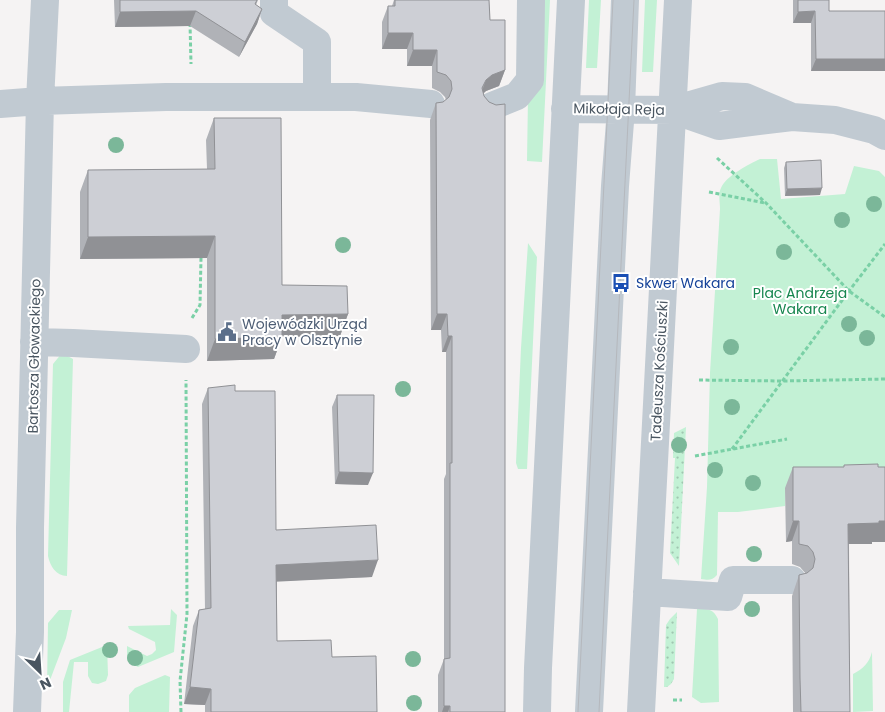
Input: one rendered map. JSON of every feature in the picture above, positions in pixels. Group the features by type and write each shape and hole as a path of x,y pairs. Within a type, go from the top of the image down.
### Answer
{"street":[{"name":"Bartosza Głowackiego","path":"27,712 40,101 45,0"},
{"path":"274,0 274,13 317,42 317,97"},
{"path":"492,106 517,96 530,80 531,0"},
{"path":"537,712 570,0"},
{"path":"589,712 626,0"},
{"name":"Tadeusza Kościuszki","path":"641,712 678,0"},
{"path":"0,104 166,97 356,97 432,104"},
{"name":"Mikołaja Reja","path":"565,109 673,110 719,126 792,116 835,120 874,130 885,136"},
{"path":"34,342 186,349"},
{"path":"646,592 728,597 733,580 792,580"}],"path":[{"path":"190,19 191,68"},
{"path":"716,158 766,204 849,291 885,317"},
{"path":"709,192 766,204"},
{"path":"732,449 885,244"},
{"path":"181,712 180,681 187,614 186,326 200,305 201,258"},
{"path":"699,380 885,380"},
{"path":"695,456 787,439"}],"green space":[{"path":"544,0 550,0 542,162 527,161 528,97"},
{"path":"589,0 601,0 597,68 586,68"},
{"path":"645,0 657,0 653,72 642,72"},
{"name":"Plac Andrzeja Wakara","path":"760,159 777,159 781,199 845,194 854,166 879,171 885,177 885,487 786,488 785,506 738,512 718,512 717,575 708,580 701,579 720,193 721,188 728,179 744,167"},
{"path":"528,243 537,257 527,469 518,469 516,463 521,348"},
{"path":"62,353 73,359 67,576 63,576 54,570 48,556 53,364"},
{"path":"686,427 679,566 670,553 675,458 673,458 674,433"},
{"path":"171,609 177,615 174,652 138,667 132,664 127,660 127,646 147,656 156,650 155,642 129,629 128,626 170,625"},
{"path":"697,609 712,611 718,619 719,702 701,703 692,697"},
{"path":"59,610 72,610 66,638 47,688 48,623"},
{"path":"677,612 674,679 671,684 664,687 666,625"},
{"path":"107,645 108,675 106,681 98,684 92,683 88,676 88,662 74,662 69,712 63,712 63,682 70,660"},
{"path":"872,652 873,711 853,712 853,674 865,665"},
{"path":"165,675 170,677 169,712 129,712 129,695 135,688"}],"building":[{"path":"120,0 257,0 255,4 262,9 245,42 196,11 120,12"},
{"path":"395,0 489,0 490,20 505,20 505,70 492,75 486,80 482,88 484,96 489,102 496,105 505,104 505,712 450,712 450,706 444,706 444,659 450,658 452,336 448,336 447,314 437,314 436,103 443,102 449,97 452,89 451,81 446,75 437,72 437,50 413,50 413,33 388,33 388,6 395,6"},
{"path":"798,0 829,0 829,11 885,11 885,59 816,59 815,11 798,12"},
{"path":"214,118 281,118 282,285 347,286 348,314 282,315 282,337 215,339 215,236 88,237 88,170 215,169"},
{"path":"821,160 822,188 787,189 786,162"},
{"path":"235,385 235,391 275,391 276,530 376,525 378,560 276,565 277,641 331,640 332,657 376,656 377,712 211,712 211,689 190,687 199,610 211,608 208,388"},
{"path":"337,395 374,395 373,473 339,472"},
{"path":"878,464 878,467 885,467 885,521 879,521 879,523 848,524 850,712 801,712 799,575 807,573 813,568 815,559 813,552 808,546 799,544 799,521 793,521 793,467 844,467 844,465"}],"tram line":[{"path":"578,712 613,0"},
{"path":"599,712 634,0"}],"place":[{"name":"Skwer Wakara","path":"621,283"},
{"name":"Wojewódzki Urząd Pracy w Olsztynie","path":"227,332"}]}
